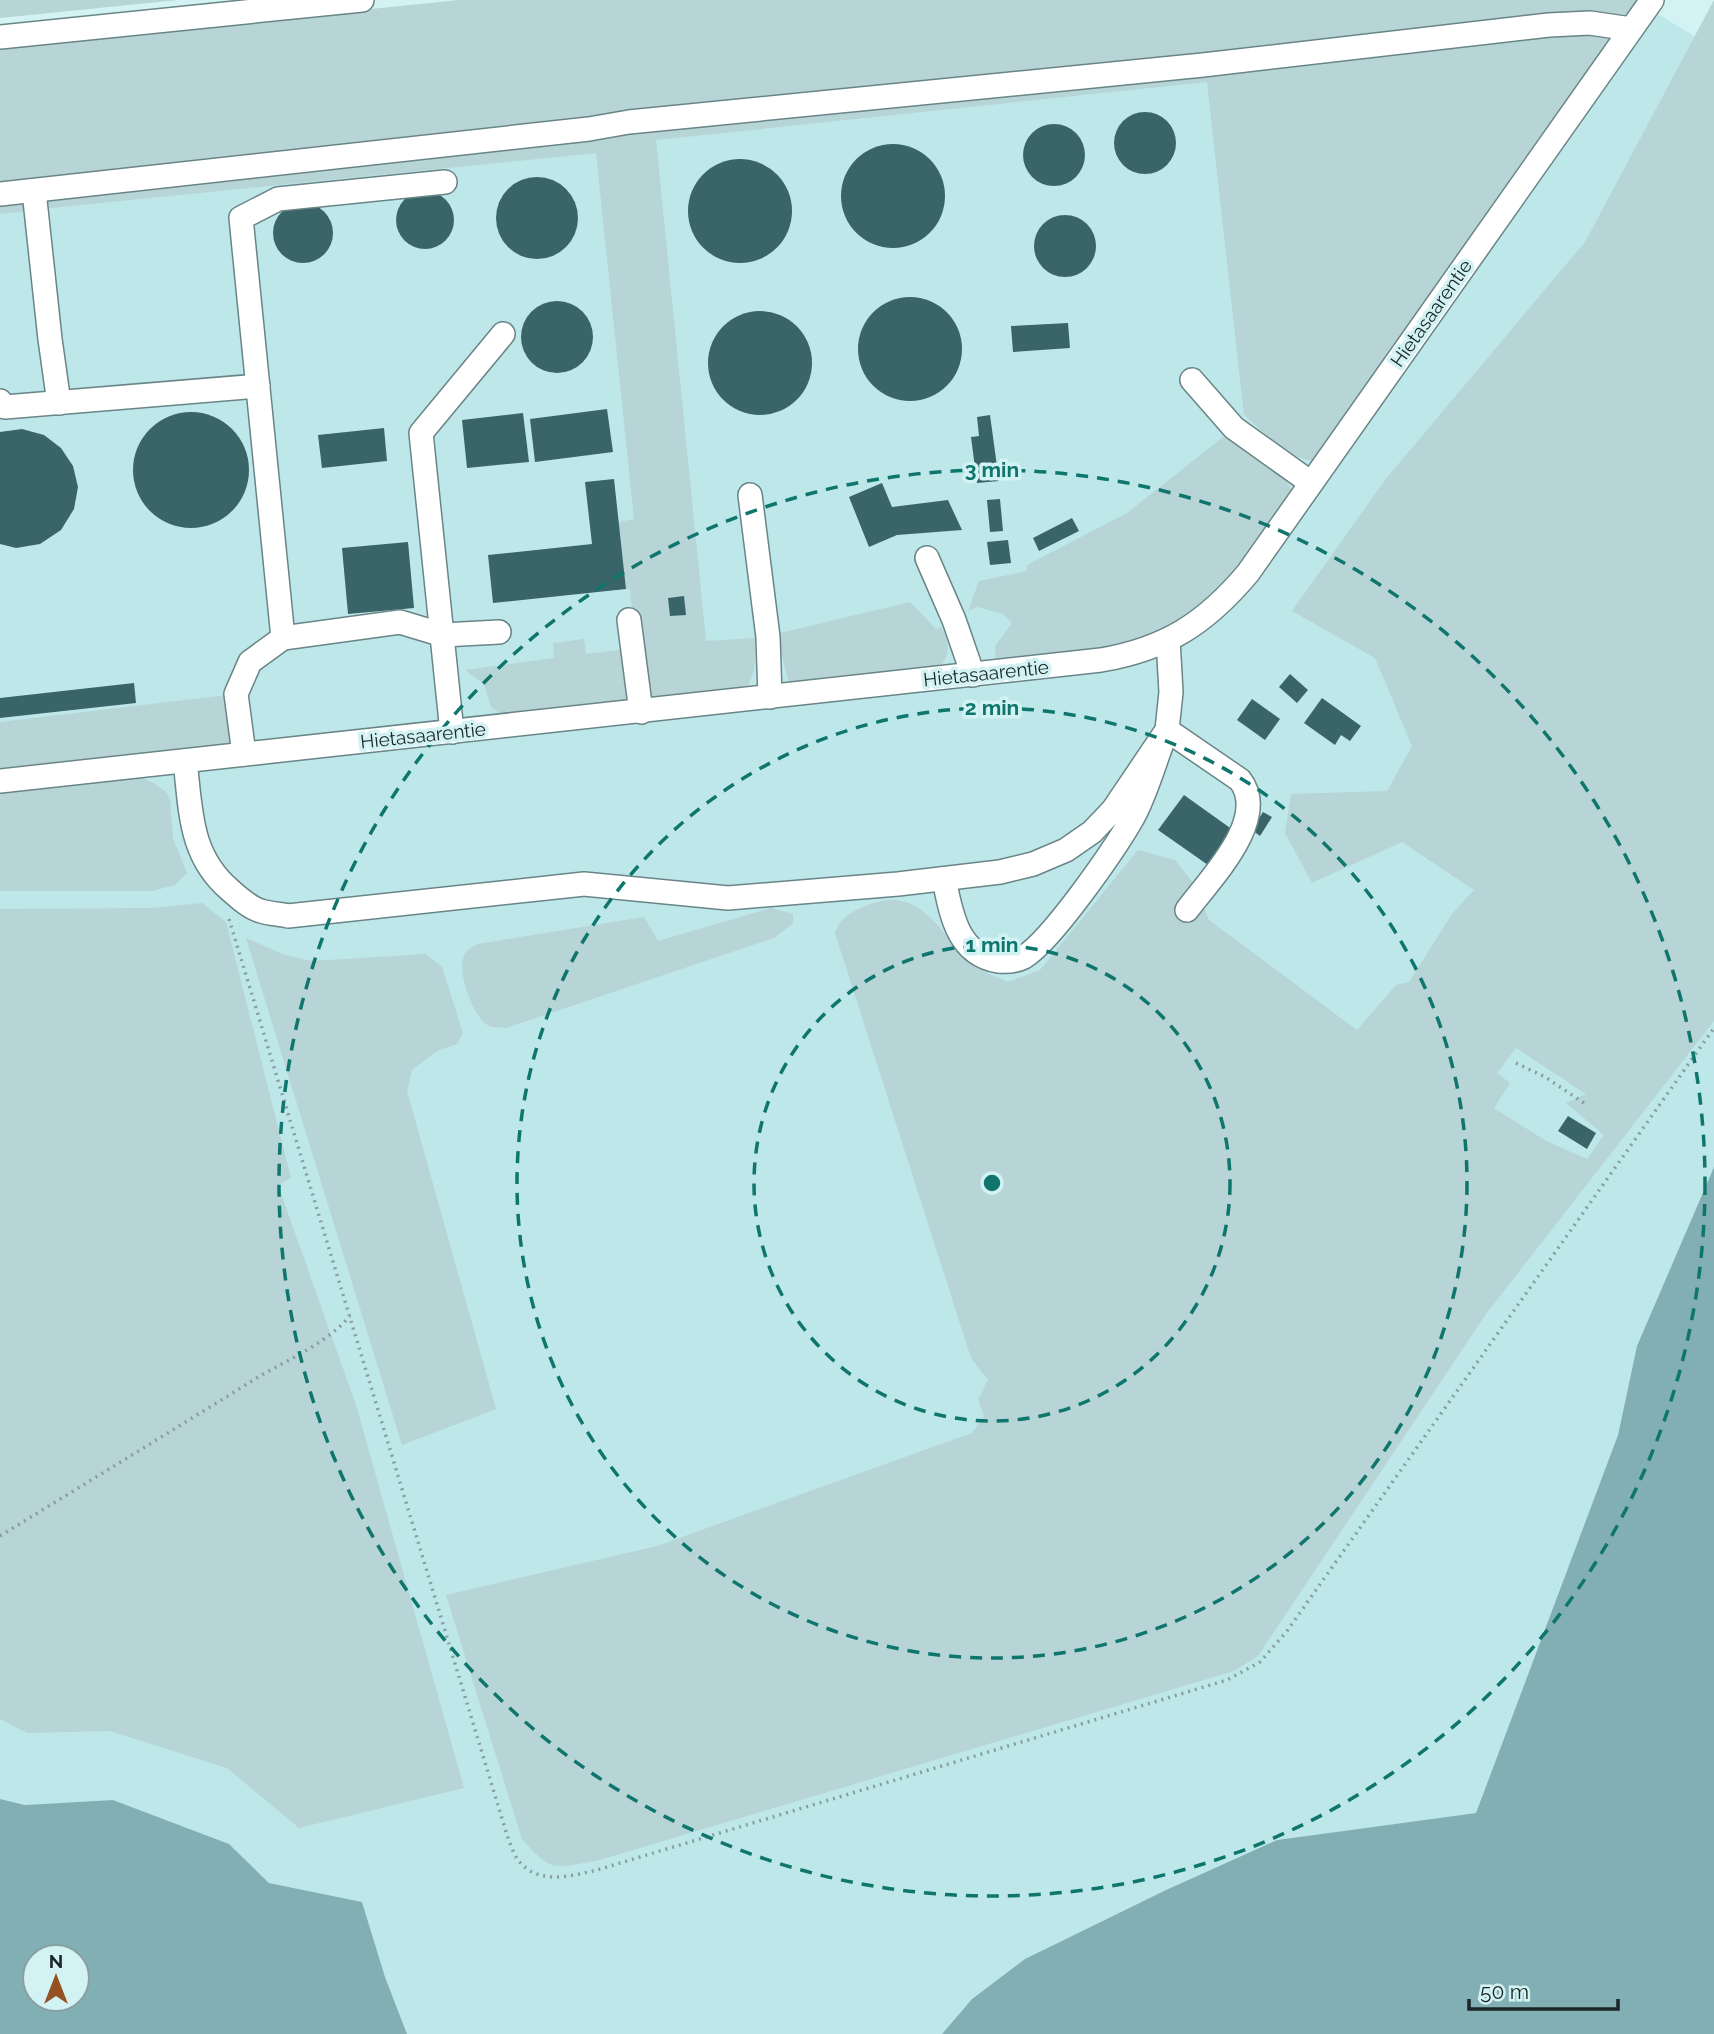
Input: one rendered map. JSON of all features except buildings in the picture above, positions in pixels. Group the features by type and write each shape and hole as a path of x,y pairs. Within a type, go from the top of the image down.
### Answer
{"street":[{"path":"0,37 362,0"},
{"name":"Hietasaarentie","path":"0,781 1101,660 1135,653 1168,640 1198,622 1248,573 1652,0"},
{"path":"0,194 589,130 629,122 1190,66 1549,25 1590,23 1631,29"},
{"path":"283,638 241,218 278,199 445,183"},
{"path":"34,191 59,403"},
{"path":"452,732 421,433 503,334"},
{"path":"1192,380 1234,428 1311,483"},
{"path":"0,401 5,407 258,386"},
{"path":"750,495 768,637 770,697"},
{"path":"927,558 973,675"},
{"path":"629,621 641,712"},
{"path":"244,754 236,694 250,662 283,638 400,622 443,635 499,632"},
{"path":"944,879 952,918 962,938 973,951 991,960 1007,962 1035,950 1092,877 1133,817 1167,730 1171,692 1168,640"},
{"path":"185,761 193,828 206,864 218,880 239,899 260,911 288,916 584,884 728,898 1000,872 1033,864 1066,850 1092,832 1113,810 1167,730"},
{"path":"1167,730 1240,780 1249,791 1249,810 1238,842 1187,910"}],"path":[{"path":"229,919 507,1835 518,1860 527,1868 552,1878 565,1878 597,1870 1227,1680 1260,1662 1287,1631 1714,1028"},
{"path":"1516,1063 1545,1077 1584,1104"},
{"path":"0,1536 248,1382 318,1343 341,1327 350,1316"}],"shaded area":[{"path":"0,0 178,0 0,18"},
{"path":"459,0 1643,0 1632,16 1547,20 0,190 0,47"},
{"path":"1634,0 1714,48 1714,1167 1637,1346 1618,1435 1476,1813 1277,1840 1166,1890 1025,1959 972,1999 942,2034 407,2034 385,1977 362,1902 269,1883 229,1844 113,1800 25,1805 0,1799 0,156"},
{"path":"1714,0 1714,1021 1486,1314 1258,1656 1234,1671 596,1861 561,1866 547,1863 522,1839 446,1595 657,1546 972,1433 984,1416 978,1400 988,1380 971,1358 835,933 840,923 851,913 866,906 886,900 902,901 916,906 928,916 978,968 1008,982 1040,970 1138,850 1175,860 1193,883 1209,920 1357,1030 1396,985 1409,982 1452,914 1474,890 1402,842 1312,883 1285,833 1291,794 1387,791 1412,746 1375,658 1292,611 1385,480 1585,242","holes":["1516,1048 1586,1094 1566,1103 1604,1135 1587,1159 1546,1141 1494,1108 1510,1083 1497,1073"]},
{"path":"1588,30 1603,33 1610,39 1322,455 1314,461 1285,450 1244,415 1207,82 656,140 706,641 756,638 754,671 747,689 656,699 648,693 633,620 630,589 626,589 619,522 634,519 596,153 42,209 46,195"},
{"path":"17,198 27,211 0,214 0,199"},
{"path":"1227,434 1284,479 1294,492 1216,590 1169,626 1141,639 1108,649 996,661 995,646 1012,623 1003,614 977,607 968,611 979,581 1027,571 1027,565 1127,513"},
{"path":"910,602 936,629 941,627 944,632 947,654 938,669 789,683 776,634"},
{"path":"584,639 586,654 627,649 629,696 622,702 503,715 491,707 484,684 465,670 554,658 553,643"},
{"path":"227,695 233,739 224,746 0,771 0,722"},
{"path":"141,777 167,793 170,800 173,838 187,873 175,885 152,891 0,891 0,792"},
{"path":"202,903 226,922 291,1178 278,1185 356,1405 464,1788 299,1828 227,1768 110,1731 27,1733 0,1719 0,909 152,908"},
{"path":"771,908 793,914 793,923 774,938 506,1028 491,1027 483,1022 465,985 463,959 465,953 478,944 644,917 658,941"},
{"path":"246,938 285,955 312,961 426,954 442,967 463,1033 457,1044 437,1051 412,1070 407,1091 496,1409 402,1445"},
{"path":"1714,1167 1714,2034 942,2034 972,1999 1025,1959 1166,1890 1277,1840 1476,1813 1618,1435 1637,1346"},
{"path":"0,1799 25,1805 113,1800 229,1844 269,1883 362,1902 385,1977 407,2034 0,2034"}]}
